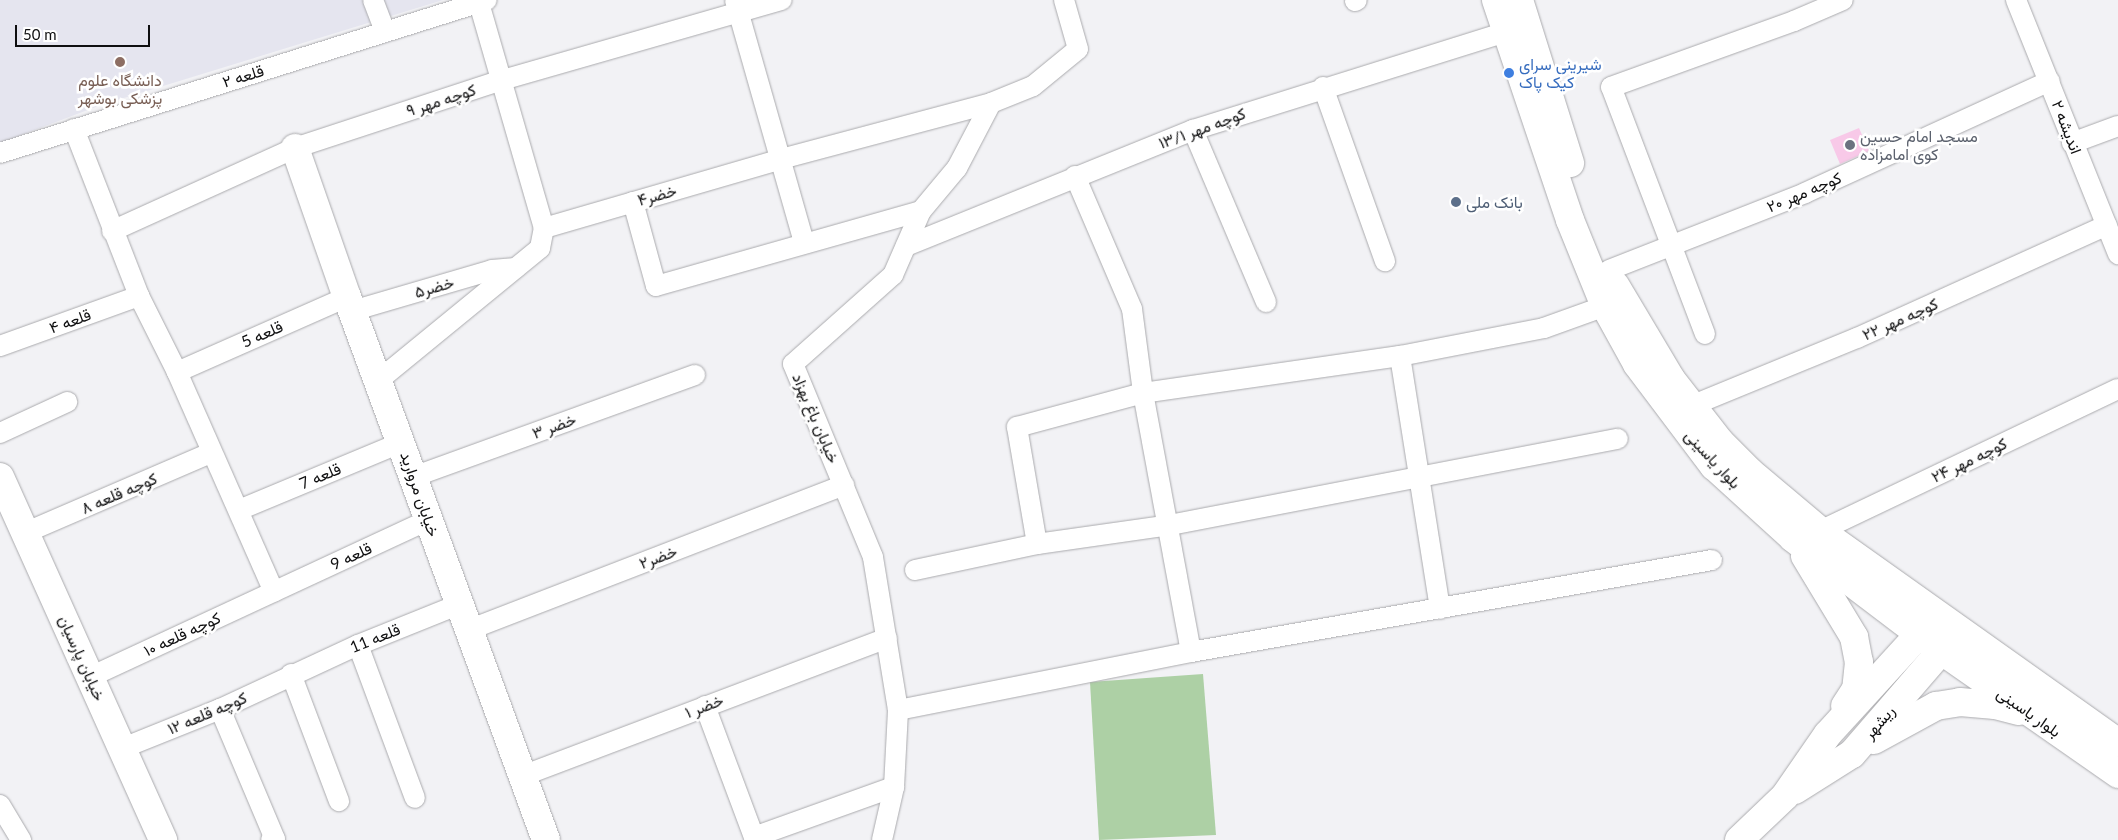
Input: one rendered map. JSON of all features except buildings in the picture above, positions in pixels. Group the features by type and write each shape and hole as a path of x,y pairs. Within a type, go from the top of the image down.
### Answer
{"main road":[{"name":"بلوار یاسینی","path":"1496,0 1570,220 1605,306 1637,364 1708,458 1793,538 1928,624"},
{"name":"بلوار یاسینی","path":"1519,0 1586,214 1609,270 1641,332 1691,406 1750,472 1950,641 2033,715 2105,735"},
{"name":"خیابان مروارید","path":"295,148 349,304 402,442 428,520 471,629 546,840"},
{"name":"خیابان پارسیان","path":"0,477 6,505 27,532 163,840"},
{"path":"1793,538 1843,614 1854,637 1859,662 1856,689 1828,734"},
{"name":"ریشهر","path":"1739,840 1785,796 1828,734 1928,624"},
{"name":"بلوار یاسینی","path":"1950,641 2105,735 2118,774"},
{"name":"ریشهر","path":"1785,796 1852,754 1950,641"},
{"path":"1852,754 1936,706 1960,702 1994,704 2033,715"}],"street":[{"path":"373,0 385,32"},
{"name":"کوچه مهر ۹","path":"112,231 295,148 736,6 782,0"},
{"path":"992,103 1033,86 1078,49 1064,0"},
{"path":"1705,334 1612,87 1794,21 1843,0"},
{"name":"اندیشه ۲","path":"2016,0 2118,254"},
{"path":"379,380 540,248 544,228 499,81 483,1"},
{"name":"قلعه ۲","path":"0,153 483,1"},
{"path":"736,6 804,243"},
{"name":"کوچه مهر ۱۳/۱","path":"906,246 1193,130 1323,87 1506,32"},
{"name":"کوچه مهر ۲۰","path":"1609,270 1805,193 2050,81"},
{"path":"1323,87 1384,260"},
{"name":"خضر۴","path":"544,228 780,159 992,103"},
{"name":"خیابان باغ بهزاد","path":"882,840 894,787 898,710 873,557 793,364 893,275 921,211 957,168 992,103"},
{"path":"2072,143 2118,126"},
{"path":"74,129 112,231 139,296 177,372 210,454 238,510 274,592"},
{"path":"1193,130 1266,302"},
{"path":"1076,176 1132,308 1143,393 1170,525 1191,652"},
{"path":"633,202 656,286 921,211"},
{"name":"کوچه مهر ۲۲","path":"1691,406 1857,338 2106,225"},
{"name":"خضر۵","path":"349,304 492,270 516,268"},
{"name":"قلعه ۴","path":"0,346 139,296"},
{"name":"قلعه 5","path":"177,372 349,304"},
{"path":"1037,544 1017,427 1143,393 1400,356 1544,328 1605,306"},
{"path":"1400,356 1440,608"},
{"name":"خضر ۳","path":"413,477 694,375"},
{"name":"کوچه مهر ۲۴","path":"1820,531 2118,388"},
{"path":"0,433 67,402"},
{"path":"915,570 1037,544 1170,525 1618,439"},
{"name":"قلعه 7","path":"238,510 402,442"},
{"name":"کوچه قلعه ۸","path":"27,532 210,454"},
{"name":"خضر۲","path":"471,629 844,485"},
{"name":"قلعه 9","path":"274,592 428,520"},
{"path":"898,710 1191,652 1712,560"},
{"name":"کوچه قلعه ۱۰","path":"90,677 274,592"},
{"name":"قلعه 11","path":"291,674 460,604"},
{"name":"خضر ۱","path":"522,776 886,638"},
{"path":"358,645 414,798"},
{"path":"291,674 339,801"},
{"name":"کوچه قلعه ۱۲","path":"122,748 220,709 291,674"},
{"path":"705,706 754,837 894,787"},
{"path":"220,709 273,839"},
{"path":"0,805 21,840"}],"shaded area":[{"name":"دانشگاه علوم پزشکی بوشهر","path":"0,0 443,0 101,105 0,143"}],"green space":[{"path":"1203,674 1216,835 1099,840 1090,682"}],"place":[{"name":"دانشگاه علوم پزشکی بوشهر","path":"120,62"},
{"name":"شیرینی سرای کیک پاک","path":"1509,73"},
{"name":"مسجد امام حسین کوی امامزاده","path":"1850,145"},
{"name":"بانک ملی","path":"1456,202"}]}
